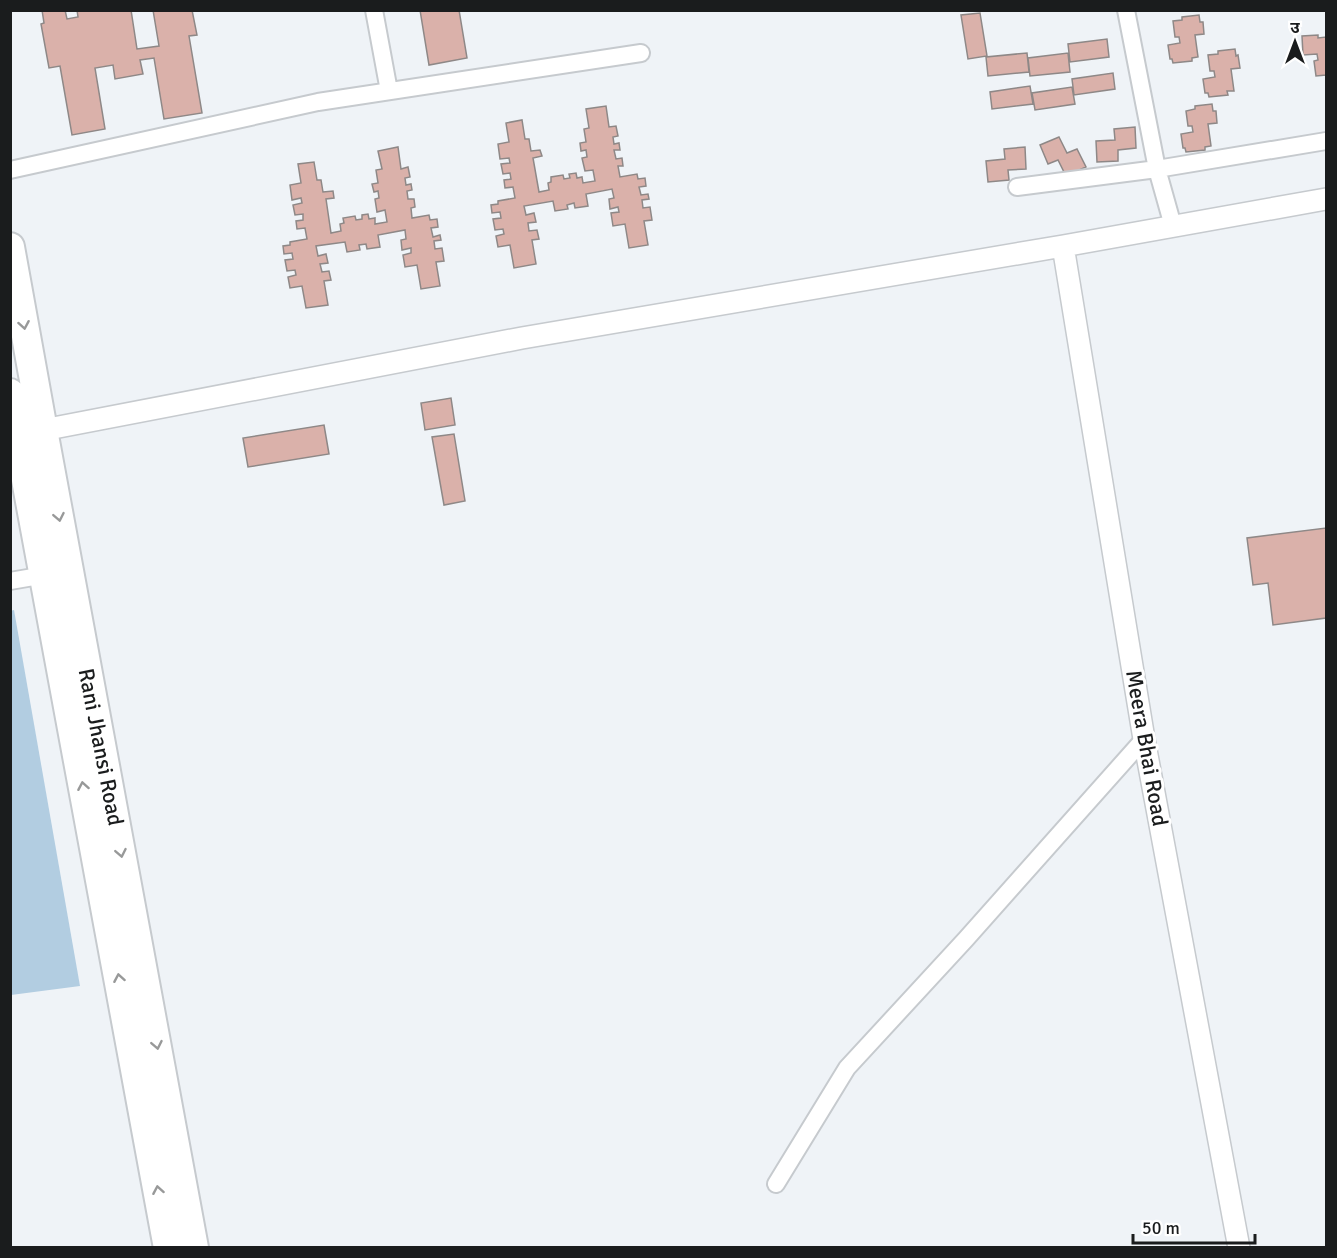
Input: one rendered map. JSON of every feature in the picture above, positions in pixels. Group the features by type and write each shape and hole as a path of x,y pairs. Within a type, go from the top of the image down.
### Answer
{"highway":[{"name":"Rani Jhansi Road","path":"10,247 194,1248"},
{"name":"Rani Jhansi Road","path":"10,393 168,1248"}],"street":[{"path":"374,10 389,92"},
{"path":"1126,10 1157,169 1173,225"},
{"path":"10,170 318,102 641,53"},
{"path":"1017,187 1157,169 1326,141"},
{"path":"42,430 522,338 1326,199"},
{"name":"Meera Bhai Road","path":"1064,246 1144,739 1239,1248"},
{"path":"10,581 45,575"},
{"path":"776,1184 847,1068 966,939 1144,739"}],"shaded area":[{"path":"14,610 80,986 11,995 10,611"}],"building":[{"path":"42,10 65,10 67,19 78,17 77,10 131,10 137,49 159,46 153,10 192,10 197,35 189,36 202,113 164,119 154,58 140,60 143,74 115,79 113,65 95,68 105,129 72,135 60,66 49,68 41,24 44,23"},
{"path":"420,10 459,10 467,58 429,65"},
{"path":"980,13 987,56 968,59 961,15"},
{"path":"1199,15 1200,22 1203,22 1204,34 1195,35 1198,57 1192,58 1192,61 1173,63 1170,59 1168,45 1180,43 1179,37 1175,37 1173,21 1182,20 1182,17"},
{"path":"1318,35 1318,38 1326,37 1326,75 1316,76 1314,61 1318,60 1317,54 1303,55 1302,36"},
{"path":"1107,39 1109,57 1070,62 1068,44"},
{"path":"1235,49 1240,68 1231,69 1234,91 1227,91 1228,95 1209,97 1208,93 1205,93 1203,79 1215,77 1214,71 1210,71 1208,55"},
{"path":"1027,53 1029,72 988,76 986,57"},
{"path":"1068,53 1070,72 1030,76 1028,58"},
{"path":"1113,73 1115,89 1074,95 1072,79"},
{"path":"1030,86 1033,104 992,109 990,92"},
{"path":"1072,87 1075,104 1035,110 1032,93"},
{"path":"1212,104 1213,111 1216,111 1217,123 1208,124 1211,146 1205,147 1205,150 1186,152 1183,148 1181,134 1193,132 1192,126 1188,126 1186,111 1195,109 1195,106"},
{"path":"606,106 609,127 616,126 618,136 613,137 614,144 619,143 620,150 614,150 616,159 622,158 623,166 618,166 620,177 637,174 638,179 645,178 646,186 639,187 641,195 648,194 649,199 642,200 643,208 650,207 652,220 644,221 648,245 629,248 625,224 613,226 611,213 619,212 618,207 610,209 609,199 614,198 612,189 586,194 588,206 575,208 574,203 567,205 568,209 555,211 553,201 524,206 526,215 534,213 536,222 528,223 529,231 537,230 539,239 532,240 536,264 514,268 510,245 498,247 496,236 504,234 503,229 495,230 493,219 501,218 500,212 492,213 491,205 498,204 498,201 515,198 513,187 505,188 504,180 511,179 510,173 503,174 501,164 510,163 509,158 500,159 498,144 509,142 506,123 522,120 525,139 529,139 531,151 540,150 542,156 533,158 539,192 549,190 548,183 551,182 551,177 563,175 564,179 570,178 569,174 576,173 577,178 582,177 583,183 595,181 593,170 585,171 582,158 587,157 586,150 581,151 580,143 586,142 584,129 589,128 586,109"},
{"path":"1135,127 1136,148 1118,150 1118,161 1097,162 1096,141 1115,140 1114,129"},
{"path":"1059,137 1067,153 1077,149 1086,167 1066,176 1058,160 1048,164 1040,145"},
{"path":"398,147 401,169 408,167 410,177 405,178 406,185 411,184 412,190 407,191 408,199 414,199 415,207 411,208 412,218 429,215 430,220 437,219 438,227 431,228 433,237 440,235 441,240 434,241 435,249 442,248 444,261 436,262 440,286 421,289 417,265 405,267 403,255 411,253 411,248 402,250 401,240 406,239 405,230 378,235 380,247 367,249 366,244 359,245 360,250 347,252 345,242 316,246 318,256 326,254 328,263 320,264 322,272 329,271 331,280 324,281 328,305 306,308 302,286 290,288 288,277 296,275 295,270 287,271 285,260 293,259 292,253 284,254 283,246 290,245 290,242 307,239 305,228 297,229 296,221 303,220 303,214 295,215 293,205 302,203 301,198 292,200 290,185 301,183 298,164 314,162 317,180 321,180 323,192 333,191 334,198 326,199 331,233 341,231 340,224 344,223 343,218 355,216 356,220 368,214 369,219 375,218 375,224 387,222 385,210 377,212 375,199 379,198 378,191 374,192 372,184 378,183 376,170 382,169 378,151"},
{"path":"1025,147 1026,169 1008,170 1009,180 988,182 986,161 1005,159 1004,149"},
{"path":"451,398 455,425 425,430 421,403"},
{"path":"324,425 329,454 248,467 243,438"},
{"path":"454,434 465,501 444,505 432,437"},
{"path":"1326,528 1326,618 1273,625 1268,583 1253,585 1247,538"}]}
